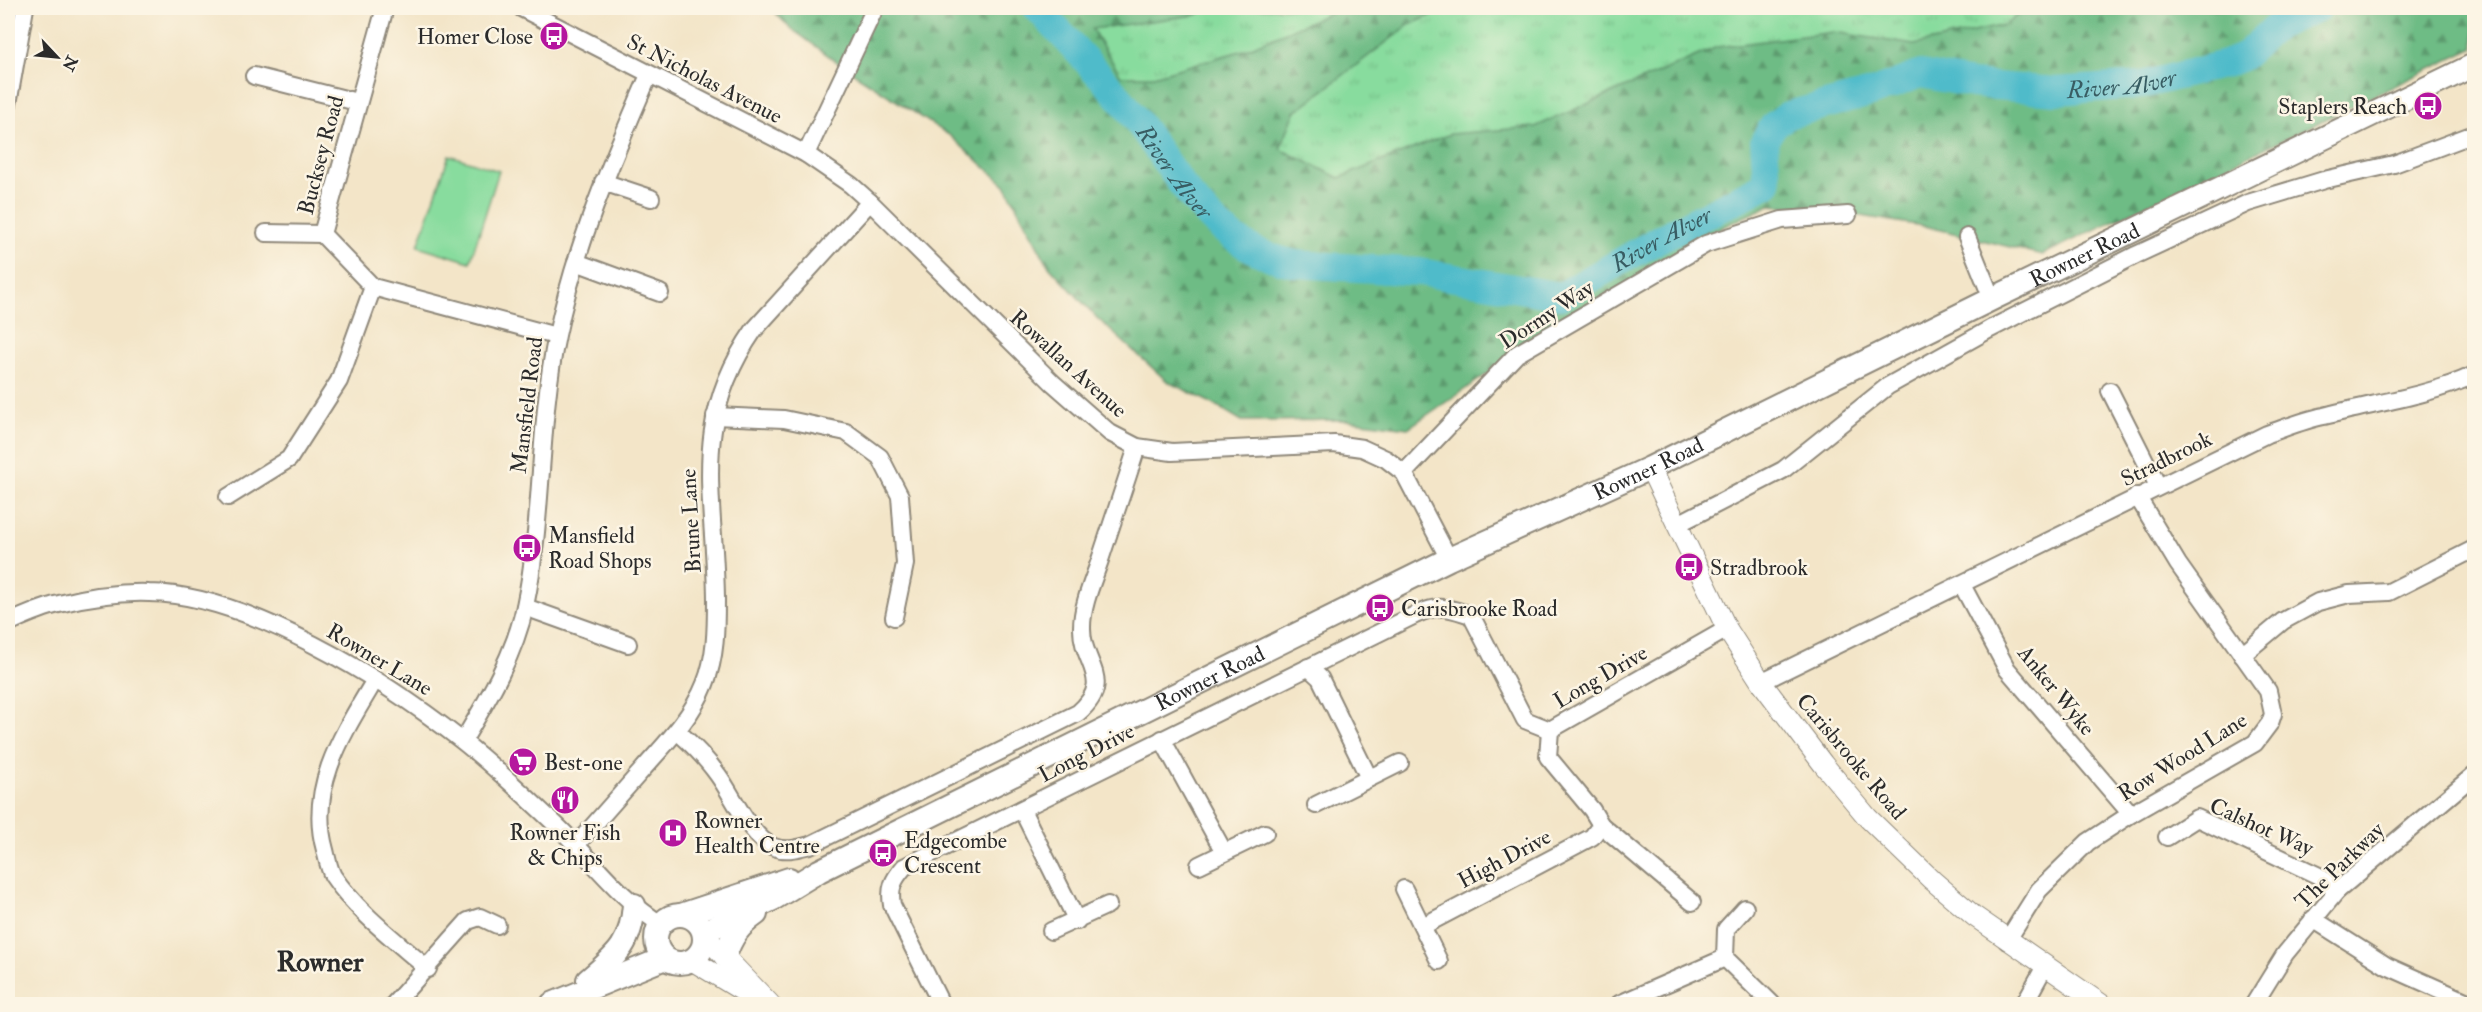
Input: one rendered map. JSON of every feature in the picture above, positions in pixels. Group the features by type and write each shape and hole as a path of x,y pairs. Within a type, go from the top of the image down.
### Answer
{"main road":[{"name":"Rowner Road","path":"704,934 773,899 819,871 1449,559 1650,468 2475,65"},
{"name":"Rowner Road","path":"552,1005 588,980 666,936 768,885 819,871"},
{"path":"725,956 730,940 741,925 773,899"},
{"path":"588,980 610,961 630,936 634,905"},
{"path":"695,920 704,934 702,950 693,961 678,964 666,936 695,920"},
{"name":"Rowner Road","path":"552,1005 666,936"}],"street":[{"name":"Bucksey Road","path":"372,287 322,234 385,8"},
{"path":"806,154 875,8"},
{"name":"St Nicholas Avenue","path":"528,9 649,75 806,154"},
{"path":"8,104 18,12"},
{"name":"Mansfield Road","path":"463,741 506,661 525,607 534,544 542,431 556,336 576,262 603,182 649,75"},
{"path":"254,76 357,102"},
{"path":"1678,524 1783,470 1888,386 1990,329 2136,255 2248,203 2324,180 2394,164 2475,134"},
{"name":"Rowallan Avenue","path":"806,154 870,202 1053,383 1110,433 1137,447 1172,452 1334,444 1362,448 1386,459 1404,473 1449,559"},
{"path":"603,182 651,198"},
{"name":"Brune Lane","path":"577,844 677,731 705,686 716,638 716,578 709,470 715,416 729,372 738,353 754,330 870,202"},
{"name":"Dormy Way","path":"1404,473 1517,354 1706,244 1782,220 1848,215"},
{"path":"266,233 322,234"},
{"path":"1967,237 1992,299"},
{"path":"576,262 660,293"},
{"path":"228,497 289,459 339,381 372,287 556,336"},
{"name":"Stradbrook","path":"1761,682 2267,434 2321,416 2414,396 2456,384 2475,375"},
{"path":"2110,391 2158,486"},
{"path":"715,416 784,419 846,432 880,457 900,496 905,564 894,616"},
{"path":"677,731 699,750 719,776 758,837 774,848 792,850 810,845 1078,713 1090,703 1097,688 1097,676 1083,645 1082,624 1088,594 1137,447"},
{"name":"Carisbrooke Road","path":"1650,468 1727,629 1761,682 1823,764 1868,818 1932,880 2007,940 2101,1005"},
{"name":"Row Wood Lane","path":"2007,940 2039,890 2088,842 2131,814 2255,743 2270,723 2272,703 2268,691 2178,564 2138,496"},
{"path":"2242,655 2283,621 2318,602 2349,594 2389,592 2475,549"},
{"name":"Anker Wyke","path":"1962,585 2007,669 2131,814"},
{"name":"Rowner Lane","path":"8,623 58,604 95,597 149,593 194,598 255,618 297,637 375,680 463,741 577,844 666,936"},
{"path":"525,607 628,644"},
{"name":"Long Drive","path":"941,1005 892,905 890,890 894,878 904,867 1432,607 1446,607 1471,615 1525,720 1550,730 1727,629"},
{"path":"1308,667 1320,678 1370,778"},
{"path":"375,680 334,752 326,773 320,804 320,833 332,874 358,907 428,969"},
{"path":"1550,730 1548,757 1592,810 1601,825 1692,902"},
{"path":"1162,739 1224,852"},
{"path":"1316,806 1400,763"},
{"name":"The Parkway","path":"2254,1005 2285,954 2337,891 2475,775"},
{"path":"1022,810 1077,921"},
{"name":"Calshot Way","path":"2167,837 2197,818 2319,876 2337,891"},
{"name":"High Drive","path":"1423,926 1592,837 1601,825"},
{"path":"1199,866 1265,833"},
{"path":"1404,889 1439,962"},
{"path":"1051,931 1108,905"},
{"path":"1744,908 1726,929 1725,958 1772,1005"},
{"path":"394,1005 468,921 480,916 497,925"},
{"path":"2313,919 2387,966 2472,1005"},
{"path":"704,934 769,1005"},
{"path":"1619,1005 1725,958"},
{"path":"693,961 769,1005"},
{"path":"2024,1005 2045,966"}],"green space":[{"path":"771,8 1209,8 1196,15 1092,29 1121,76 1153,76 1244,50 1341,8 1449,8 1409,25 1295,112 1280,149 1339,178 1450,134 1535,127 1717,47 1834,32 1914,45 2005,25 2026,8 2474,8 2474,48 2042,255 1929,227 1818,209 1770,205 1701,237 1645,275 1593,302 1408,428 1347,420 1242,421 1167,381 1097,318 1048,265 1005,185 949,135 844,67 789,27"},
{"path":"852,8 2137,8 1297,323"},
{"path":"449,155 499,171 470,262 418,246"}],"waterway":[{"name":"River Alver","path":"1037,8 1118,96 1192,198 1236,239 1264,254 1296,264 1420,272 1561,296 1663,237 1767,184 1764,141 1774,125 1788,115 1871,93 1921,74 1972,84 2056,91 2142,85 2225,64 2243,57 2277,26 2318,8"}],"place":[{"name":"Homer Close","path":"554,36"},
{"name":"Staplers Reach","path":"2428,106"},
{"name":"Mansfield Road Shops","path":"527,548"},
{"name":"Stradbrook","path":"1689,567"},
{"name":"Carisbrooke Road","path":"1380,608"},
{"name":"Best-one","path":"523,762"},
{"name":"Rowner Fish & Chips","path":"565,800"},
{"name":"Rowner Health Centre","path":"673,833"},
{"name":"Edgecombe Crescent","path":"883,853"}],"district":[{"name":"Rowner","path":"320,961"}]}
